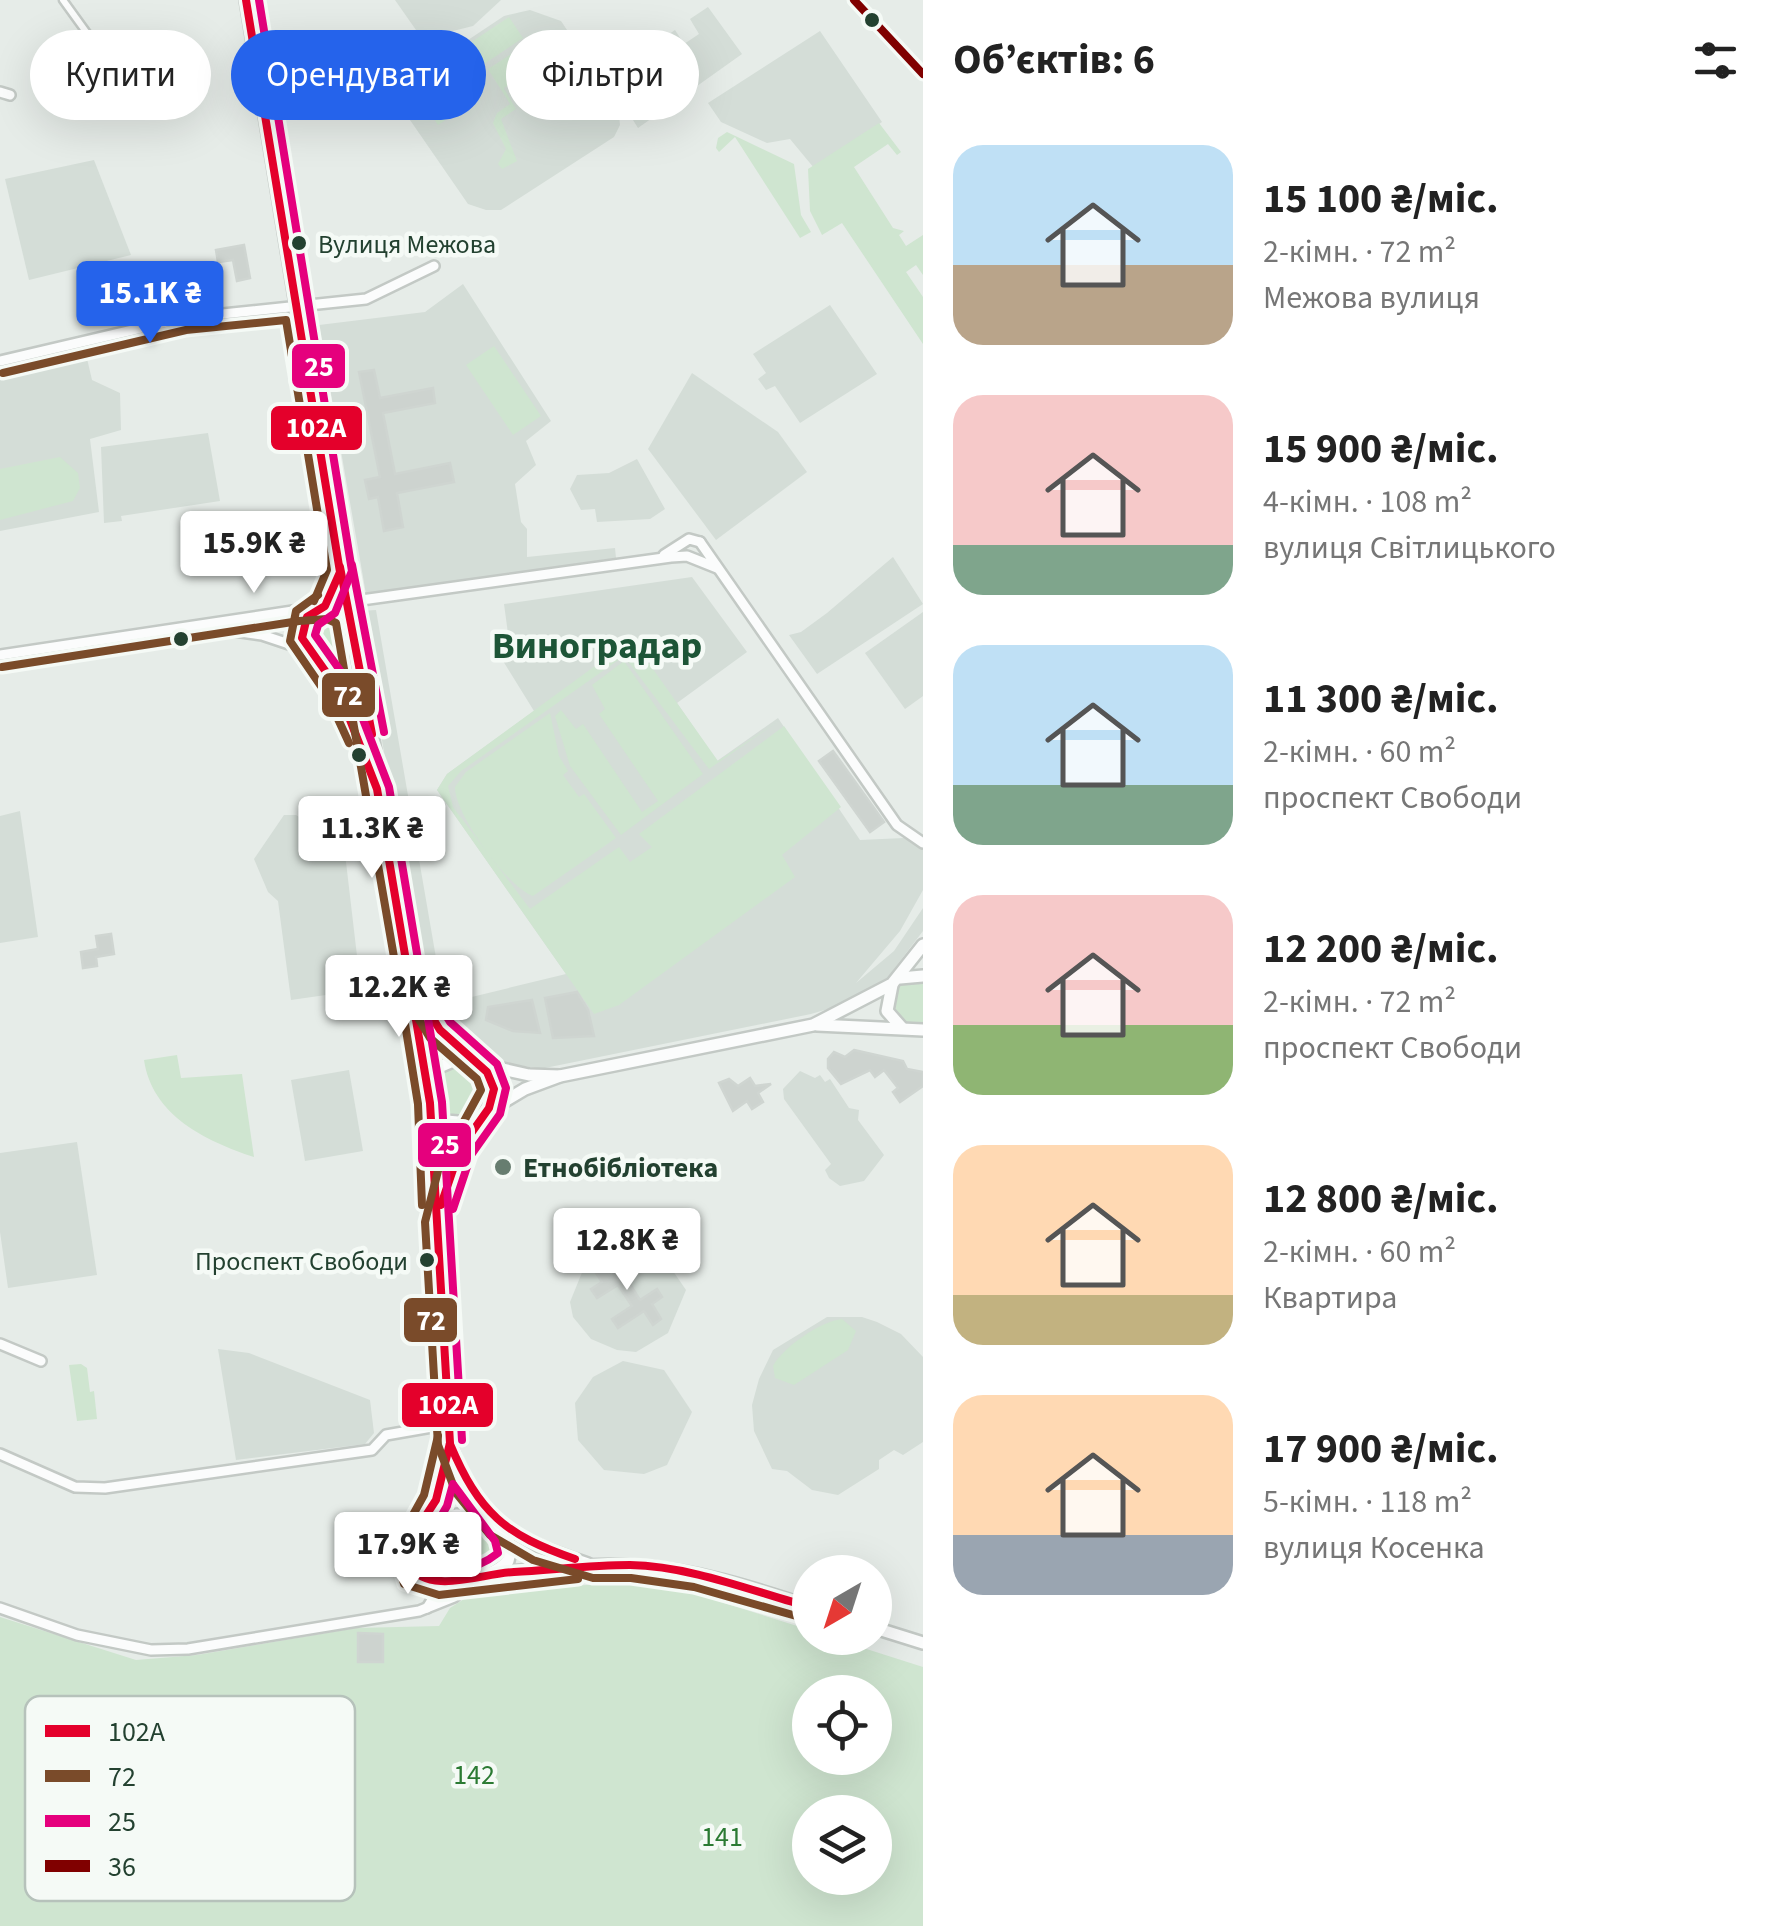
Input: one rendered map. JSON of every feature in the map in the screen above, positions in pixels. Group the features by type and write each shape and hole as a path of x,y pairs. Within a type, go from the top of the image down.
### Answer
{"street":[{"path":"63,0 85,30"},
{"path":"246,0 340,572 349,602 376,756 377,789 429,1097 429,1152 450,1443 436,1500 406,1558 409,1570 436,1595 425,1610"},
{"path":"0,361 184,318 296,306 313,308 366,299 434,266"},
{"path":"657,558 689,538 700,542 896,825 923,843"},
{"path":"0,655 690,556 700,554 700,542"},
{"path":"683,544 690,556 717,568"},
{"path":"340,572 322,607 302,627 312,653 352,719 377,789"},
{"path":"322,607 339,608 353,628"},
{"path":"197,626 237,629 312,653 341,655 353,628"},
{"path":"906,1030 887,1011 896,981 923,945"},
{"path":"813,1025 896,981 923,976"},
{"path":"410,982 440,1030 493,1083 494,1096 450,1171 436,1223"},
{"path":"429,1097 452,1123 483,1115 524,1089 560,1076 813,1025 923,1030"},
{"path":"429,1097 433,1073 442,1064 475,1062 529,1074 560,1076"},
{"path":"0,1344 41,1362"},
{"path":"0,1454 75,1487 106,1488 372,1450 386,1435 449,1424"},
{"path":"450,1443 466,1486 507,1536 511,1556 493,1573"},
{"path":"417,1532 430,1522 457,1515 474,1516 537,1548 594,1566"},
{"path":"424,1582 594,1566 682,1572 792,1602"},
{"path":"0,1608 77,1636 151,1650 188,1650 425,1610 454,1597 476,1577"},
{"path":"892,1634 923,1644"}],"shaded area":[{"path":"395,0 501,0 473,26 416,30"},
{"path":"708,7 742,54 699,85 699,30 690,19"},
{"path":"530,10 561,21 567,30 506,30 506,120 619,120 620,125 614,137 501,210 486,210 468,204 410,120 486,120 483,30 504,16"},
{"path":"820,31 882,122 814,168 790,139 767,143 721,122 708,103"},
{"path":"633,120 649,120 638,128"},
{"path":"94,160 131,255 29,280 5,179"},
{"path":"463,284 551,421 526,441 536,465 515,484 521,522 527,529 527,557 615,548 616,558 366,594 319,325 425,312"},
{"path":"830,305 877,374 800,423 775,386 766,390 758,379 766,373 753,354"},
{"path":"85,350 92,380 120,393 121,430 90,439 99,512 0,531 0,371"},
{"path":"692,373 778,432 807,472 716,540 648,449"},
{"path":"208,433 220,501 121,516 122,521 104,523 101,447"},
{"path":"637,459 665,509 650,519 597,522 595,509 581,510 570,489 577,475 609,473"},
{"path":"893,557 923,604 817,674 789,635 801,632 827,613"},
{"path":"692,577 747,652 677,703 717,761 778,718 860,840 904,838 923,846 923,890 900,931 856,983 894,951 923,908 923,931 887,978 848,1003 811,1014 540,1069 498,1061 476,1048 449,1023 422,975 360,611 376,610 440,981 451,1002 566,974 437,790 447,774 534,711 495,648 509,641 504,604"},
{"path":"923,612 923,696 905,709 865,653"},
{"path":"20,811 38,937 0,943 0,816"},
{"path":"284,815 296,815 344,845 361,990 291,1000 278,901 268,892 254,859"},
{"path":"349,1070 363,1151 305,1161 291,1080"},
{"path":"800,1071 815,1078 820,1075 825,1082 830,1079 849,1108 859,1110 858,1120 884,1155 864,1181 840,1186 829,1178 825,1170 831,1164 784,1099 783,1089"},
{"path":"77,1142 97,1275 8,1288 0,1232 0,1153"},
{"path":"615,1245 644,1246 662,1255 686,1290 668,1333 636,1352 617,1350 591,1339 573,1317 570,1302 583,1270"},
{"path":"827,1317 862,1317 877,1322 901,1334 923,1357 923,1442 903,1455 894,1450 879,1460 879,1469 838,1495 812,1490 787,1471 772,1469 754,1431 752,1405 773,1350"},
{"path":"218,1349 249,1353 370,1400 374,1433 365,1444 236,1460"},
{"path":"623,1361 664,1370 692,1412 667,1465 644,1474 604,1470 578,1440 575,1403 593,1377"}],"green space":[{"path":"509,17 518,30 506,30 506,49 486,63 486,32"},
{"path":"506,57 506,98 488,69"},
{"path":"506,107 506,116 501,119 517,161 502,169 498,164 506,149 493,123 497,113"},
{"path":"879,123 901,152 897,155 888,144 854,167 893,228 904,231 899,235 906,246 923,235 923,275 916,265 906,272 923,297 923,344 842,223 822,235 810,211 808,169"},
{"path":"727,132 794,164 801,215 811,232 800,238 735,137 719,152 718,138"},
{"path":"494,346 541,416 513,435 466,365"},
{"path":"60,457 78,473 80,488 73,501 0,520 0,469"},
{"path":"327,612 341,618 347,632 341,646 327,652 313,646 307,632 313,618"},
{"path":"621,647 641,652 718,761 780,720 709,769 624,656 461,771 448,786 453,807 530,909 619,847 630,862 652,847 639,834 784,726 841,807 782,855 795,877 619,1005 594,1014 437,790 447,774"},
{"path":"624,661 703,774 621,835 570,766 555,716 561,710 576,729 583,724 642,812 658,801 599,714 605,709 592,685"},
{"path":"550,713 559,756 568,771 563,775 579,797 584,794 616,838 533,896 510,879 484,848 463,814 455,787 466,772"},
{"path":"923,981 923,1024 907,1024 895,1015 894,993 904,982"},
{"path":"177,1055 181,1078 242,1074 254,1157 200,1134 169,1111 149,1079 144,1060"},
{"path":"460,1067 479,1075 487,1094 479,1113 460,1121 441,1113 433,1094 441,1075"},
{"path":"842,1319 856,1331 848,1350 794,1385 775,1378 773,1366 794,1343"},
{"path":"69,1365 87,1368 90,1392 94,1391 97,1419 77,1421"},
{"path":"457,1524 485,1528 499,1537 501,1563 433,1576 418,1570 413,1556 420,1543 437,1530"},
{"path":"634,1582 686,1591 792,1624 792,1655 885,1655 923,1667 923,1926 0,1926 0,1617 136,1660 197,1655 356,1628 439,1626 450,1608 475,1592"}],"building":[{"path":"244,245 250,278 237,281 233,260 218,262 216,250"},
{"path":"374,370 380,398 433,388 435,403 383,413 395,474 450,463 454,482 397,493 403,527 384,531 378,497 369,499 365,480 380,477 359,372"},
{"path":"833,751 884,822 870,832 819,761"},
{"path":"111,934 114,954 96,957 97,966 83,968 81,952 98,949 96,936"},
{"path":"577,992 588,1010 594,1036 553,1038 545,998"},
{"path":"532,1000 540,1033 513,1031 486,1020 488,1007"},
{"path":"854,1050 903,1061 907,1069 923,1072 923,1086 900,1102 893,1092 898,1088 884,1070 875,1077 870,1070 841,1084 828,1068 828,1059 834,1052 845,1057"},
{"path":"750,1078 755,1086 771,1084 758,1093 763,1102 752,1109 747,1101 733,1111 719,1083 729,1079 738,1086"},
{"path":"636,1259 642,1267 626,1278 640,1300 657,1289 662,1297 652,1304 661,1319 653,1325 644,1311 618,1328 612,1319 632,1306 618,1285 597,1298 591,1289 602,1282 592,1267 601,1261 611,1276"},
{"path":"358,1633 383,1634 383,1662 358,1662"}],"transit line":[{"name":"102А","path":"246,0 340,572 325,606 307,617 302,638 338,689 377,789 430,1103 450,1443 436,1500 410,1540 407,1564 417,1574 442,1581 514,1572 653,1566 792,1602"},
{"name":"25","path":"259,0 352,571 335,613 318,625 315,635 349,683 389,787 442,1102 462,1440"},
{"name":"36","path":"854,0 923,74"},
{"name":"72","path":"3,373 186,330 286,320 327,570 314,601"},
{"name":"25","path":"352,565 384,732"},
{"name":"102А","path":"340,567 372,734"},
{"name":"72","path":"318,595 296,611 290,641 327,695 349,743"},
{"name":"72","path":"2,667 299,621 327,619 336,623 399,986 430,1038 477,1079 481,1090 439,1167 425,1222 438,1445 456,1493 490,1535 533,1560 593,1578 631,1578 694,1587 792,1615"},
{"name":"25","path":"431,991 450,1022 497,1064 506,1088 500,1114 471,1155 453,1209"},
{"name":"102А","path":"420,998 440,1030 487,1072 494,1089 489,1108 460,1149 441,1205"},
{"name":"72","path":"401,999 418,1104 422,1205"},
{"name":"72","path":"438,1436 424,1495 394,1549 404,1584 439,1595 578,1579"},
{"name":"102А","path":"450,1444 472,1488 497,1518 530,1541 575,1559"},
{"name":"25","path":"453,1484 495,1541 498,1553 468,1568 446,1570 418,1556 447,1506 453,1484"}],"place":[{"name":"Вулиця Межова","path":"299,243"},
{"name":"Етнобібліотека","path":"503,1167"},
{"name":"Проспект Свободи","path":"427,1260"}],"district":[{"name":"Виноградар","path":"597,645"}],"park label":[{"name":"142","path":"474,1774"},
{"name":"141","path":"722,1836"}]}
